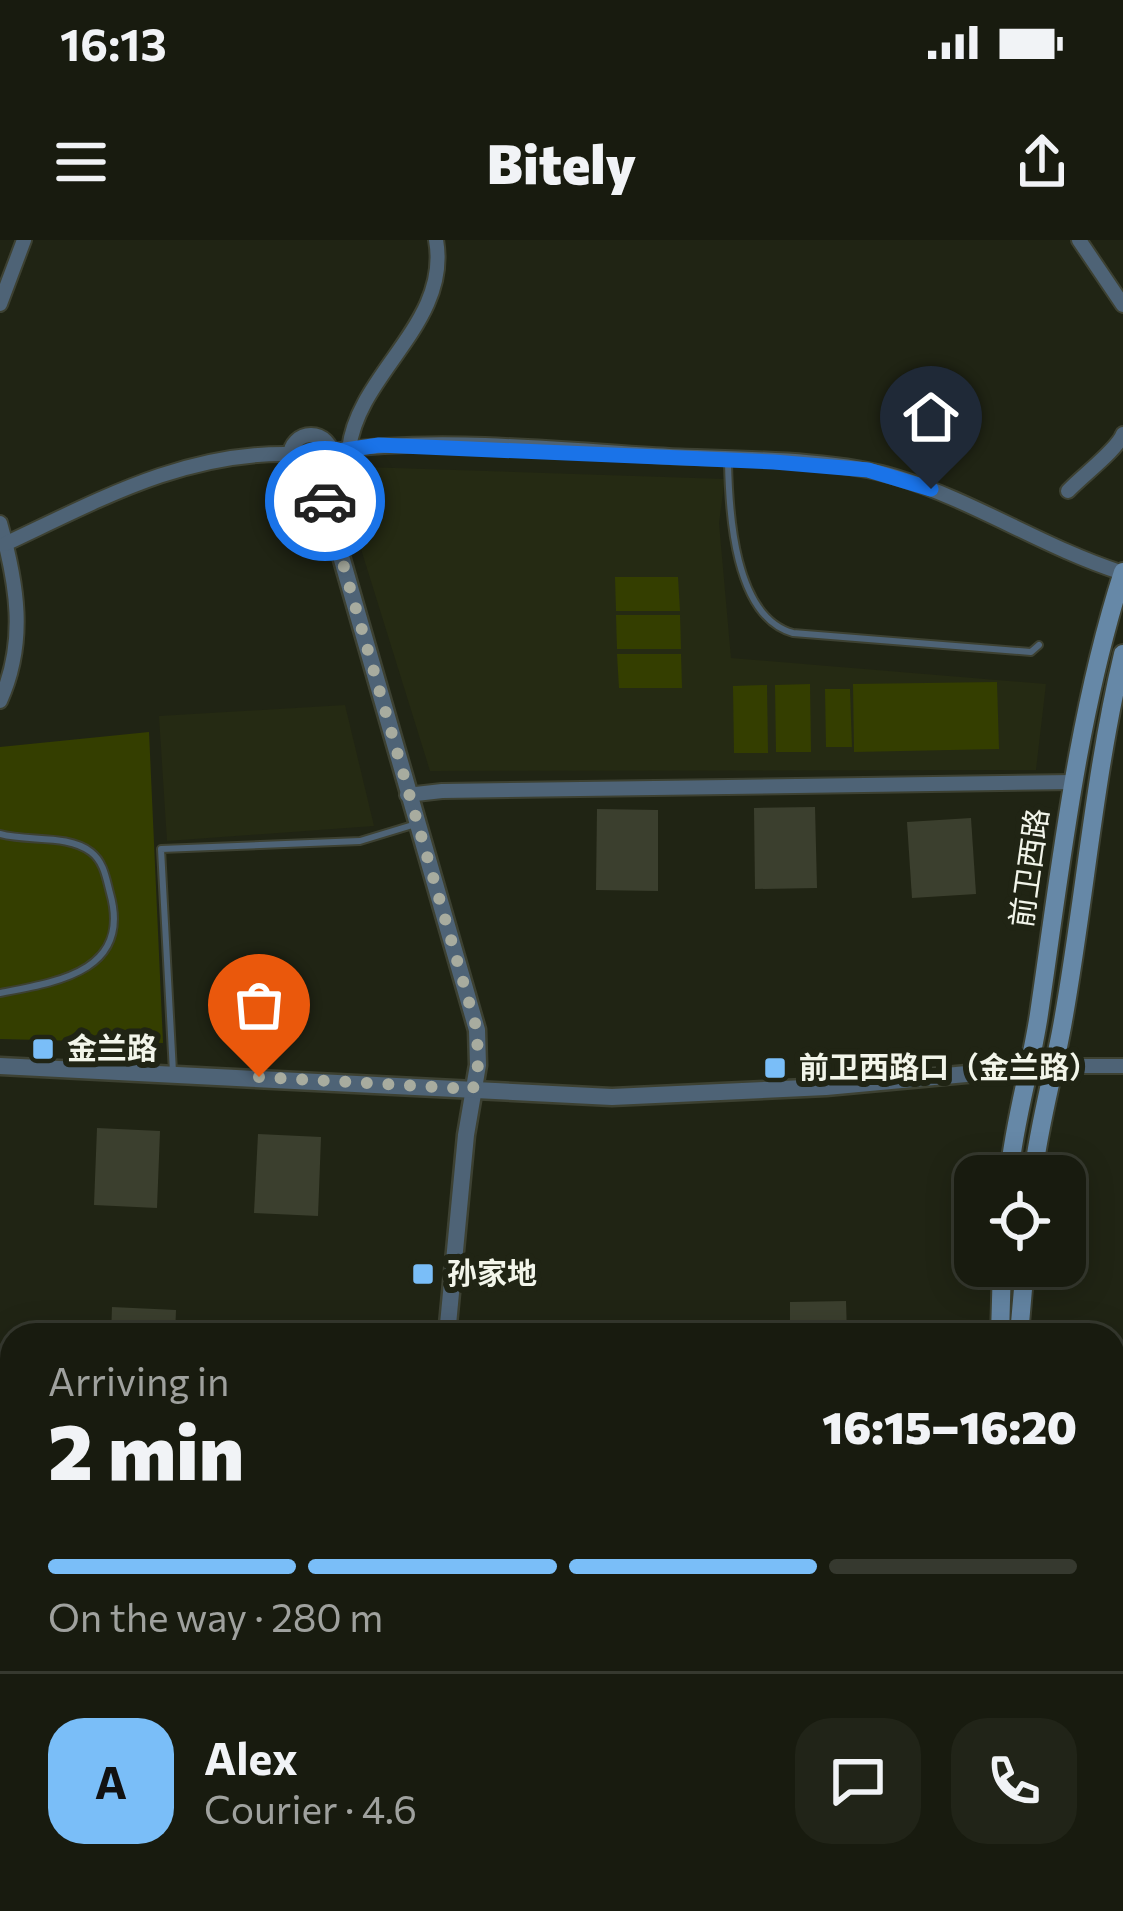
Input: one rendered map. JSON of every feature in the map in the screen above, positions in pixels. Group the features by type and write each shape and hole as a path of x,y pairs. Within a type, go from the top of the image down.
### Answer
{"main road":[{"name":"前卫西路","path":"1011,1155 1073,782 1100,645 1123,572"},
{"name":"前卫西路","path":"1036,1155 1063,1022 1102,742 1123,654"},
{"path":"1000,1323 1001,1287"},
{"path":"1020,1323 1023,1287"}],"street":[{"path":"0,304 24,240"},
{"path":"349,449 356,422 430,301 439,276 436,240"},
{"path":"1079,240 1123,305"},
{"path":"1068,491 1096,461 1118,447 1123,434"},
{"path":"310,435 322,437 332,452 328,469 318,476 301,474 292,466 290,454 299,439 310,435"},
{"path":"332,452 420,446 868,470 931,489 1073,557 1123,572"},
{"path":"5,544 130,483 250,453 290,454"},
{"path":"318,476 477,1030 478,1065 448,1323"},
{"path":"0,523 16,590 17,626 16,655 0,700"},
{"path":"407,795 1073,782"},
{"path":"0,1066 612,1096 826,1087 1028,1067 1123,1066"}],"lane":[{"path":"728,459 728,519 743,573 762,614 772,624 793,633 1031,652 1039,645"},
{"path":"172,1072 161,849 359,841 416,824"},
{"path":"0,834 77,845 92,853 103,866 115,931 94,964 56,981 0,993"}],"shaded area":[{"path":"364,467 725,479 719,523 731,658 1046,684 1036,770 430,771 342,488"},
{"path":"345,705 374,826 167,841 159,716"}],"green space":[{"path":"615,577 678,577 680,611 616,611"},
{"path":"616,615 680,615 681,649 617,649"},
{"path":"617,654 681,654 682,688 619,688"},
{"path":"997,682 999,749 854,752 853,684"},
{"path":"810,684 811,752 776,752 775,685"},
{"path":"767,685 768,753 734,753 733,686"},
{"path":"825,689 850,689 852,747 826,747"},
{"path":"149,732 163,1043 0,1039 0,747"}],"building":[{"path":"815,807 817,888 755,889 754,808"},
{"path":"597,809 658,810 658,891 596,890"},
{"path":"971,818 976,894 912,898 907,822"},
{"path":"97,1128 160,1131 157,1208 94,1205"},
{"path":"258,1134 321,1137 318,1216 254,1213"},
{"path":"846,1301 847,1323 790,1323 790,1302"},
{"path":"112,1307 176,1310 175,1323 111,1323"}],"way so far":[{"path":"259,1077 473,1089 478,1065 477,1030 325,501"}],"place":[{"name":"金兰路","path":"43,1049"},
{"name":"前卫西路口（金兰路）","path":"775,1068"},
{"name":"孙家地","path":"423,1274"}],"route":[{"path":"325,501 318,476 328,469 332,452 379,445 774,462 868,470 931,489"}]}
